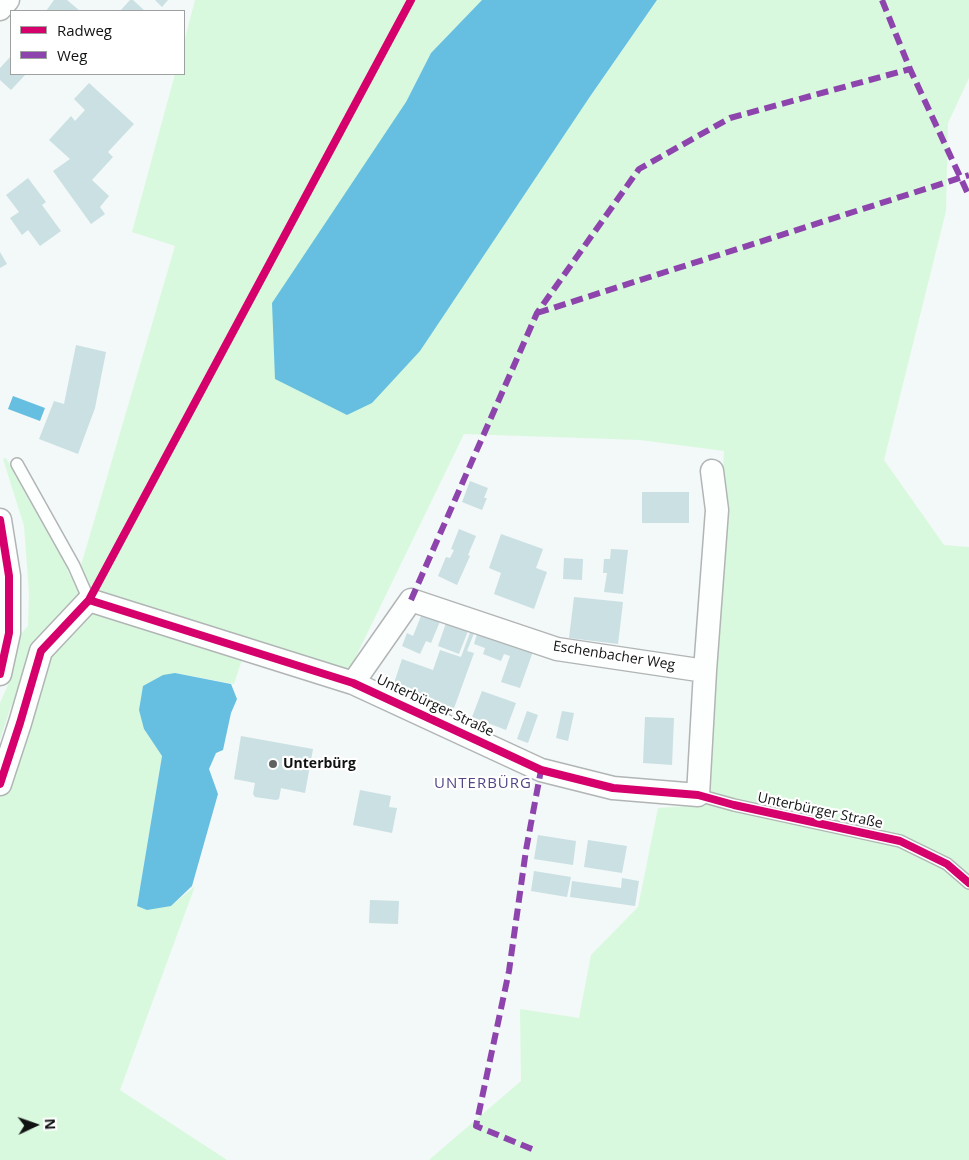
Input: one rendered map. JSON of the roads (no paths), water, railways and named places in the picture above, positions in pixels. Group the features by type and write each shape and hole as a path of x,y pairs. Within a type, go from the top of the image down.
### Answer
{"street":[{"path":"0,9 8,0"},
{"path":"698,795 717,510 712,471"},
{"path":"0,520 9,576 9,633 0,674"},
{"path":"0,784 41,651 89,600"},
{"name":"Unterbürger Straße","path":"89,600 353,683 541,770 613,788 698,795"},
{"name":"Eschenbacher Weg","path":"353,683 411,600 557,649 705,671"}],"lane":[{"path":"17,464 74,566 89,600"},
{"name":"Unterbürger Straße","path":"698,795 734,805 900,841 947,864 969,883"}],"water":[{"path":"482,0 657,0 589,98 420,351 372,403 347,415 275,379 272,303 406,102 431,53"},
{"path":"13,396 45,408 40,421 8,409"},
{"path":"175,673 231,684 237,699 231,713 223,750 216,753 209,769 218,794 192,886 171,906 147,910 137,906 162,756 144,729 139,710 143,686 163,675"}],"place":[{"name":"Unterbürg","path":"273,764"}],"district":[{"name":"UNTERBÜRG","path":"483,784"}]}
